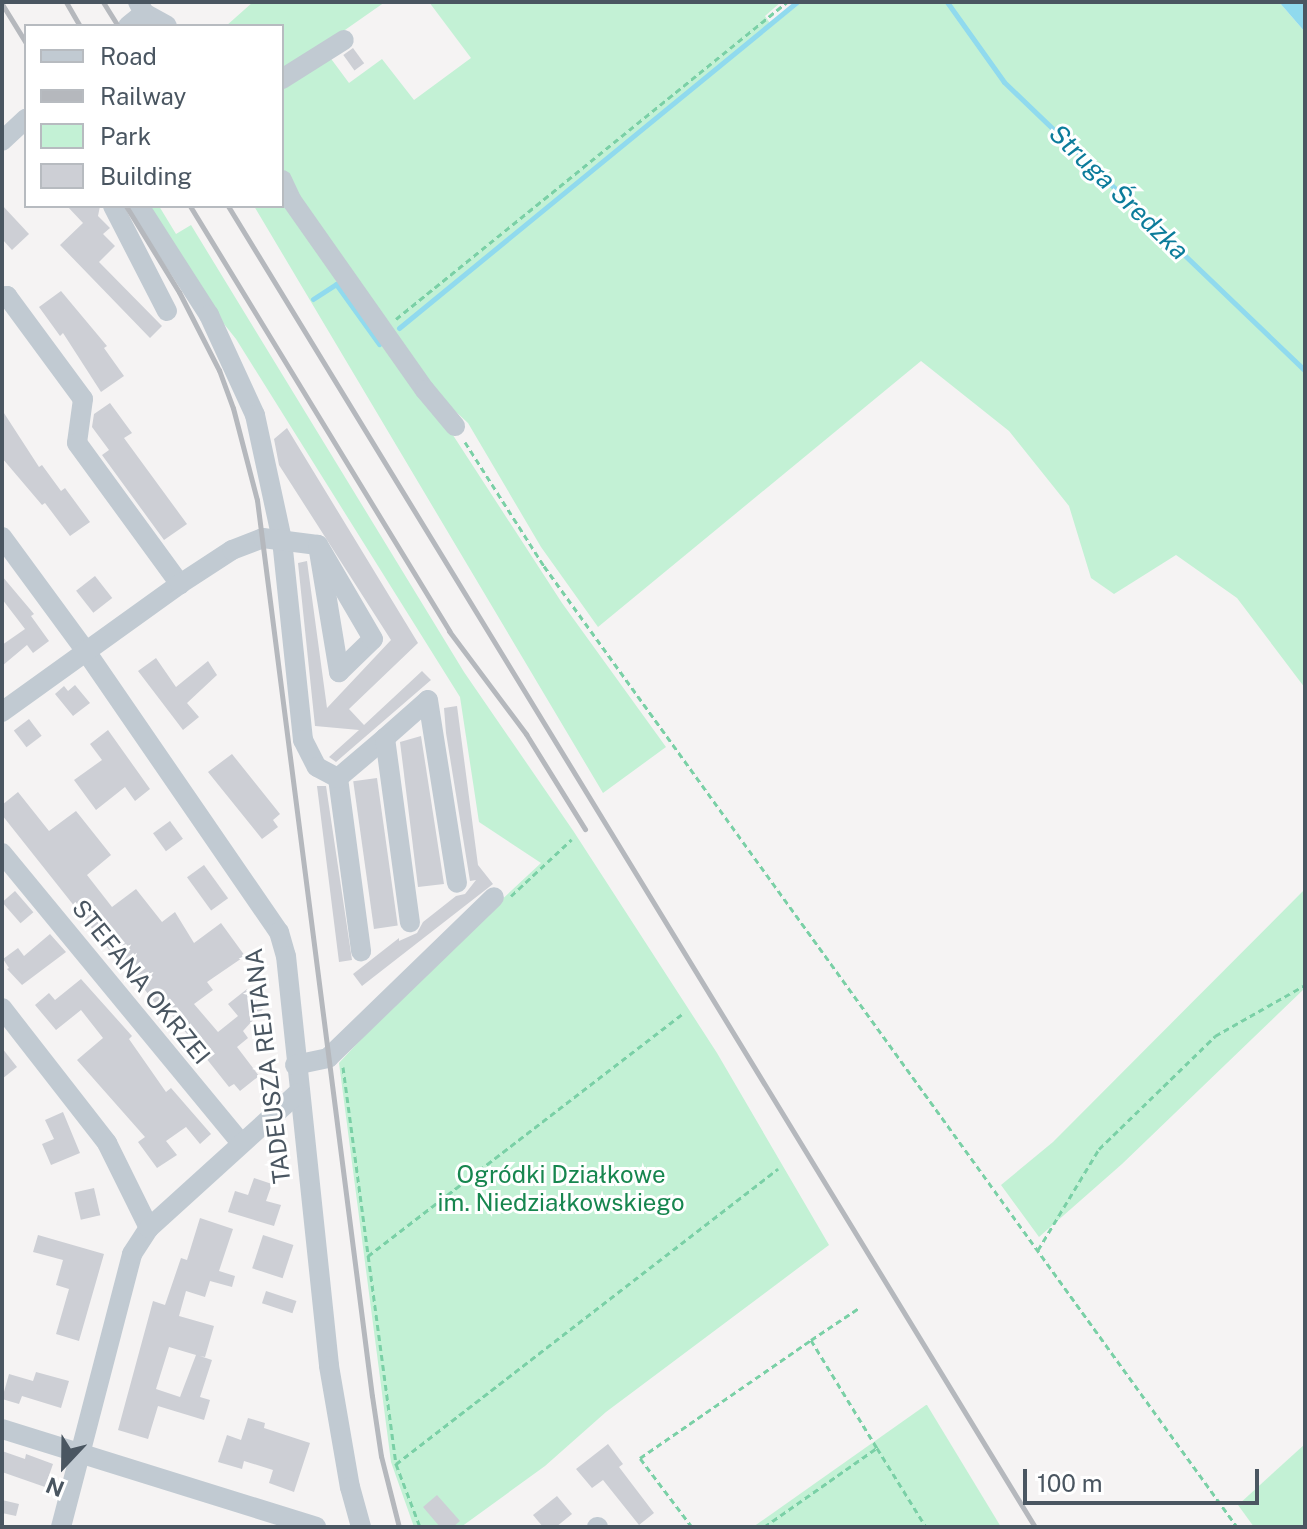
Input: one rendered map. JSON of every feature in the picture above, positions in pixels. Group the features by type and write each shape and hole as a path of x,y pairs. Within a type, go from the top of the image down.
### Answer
{"street":[{"path":"129,24 141,7 164,24"},
{"path":"284,78 344,40"},
{"path":"2,141 24,121"},
{"path":"284,184 292,201 385,328 425,390 455,426"},
{"path":"114,208 167,311"},
{"path":"140,208 209,315 255,415 282,540 303,740 317,767 338,778"},
{"path":"2,299 7,296 83,399 77,443 180,584"},
{"name":"TADEUSZA REJTANA","path":"2,537 85,650 279,932 286,956 295,1065 329,1366 350,1487 361,1527"},
{"path":"2,712 85,650 232,550 263,538 318,545"},
{"path":"318,545 373,639 339,672 328,601 318,545"},
{"path":"338,778 428,700 457,883"},
{"path":"385,738 410,922"},
{"path":"338,778 361,951"},
{"name":"STEFANA OKRZEI","path":"2,853 241,1143"},
{"path":"295,1065 328,1058 494,897"},
{"path":"4,1014 107,1143 149,1228"},
{"path":"61,1527 132,1254 149,1228 298,1093"},
{"path":"2,1429 316,1527"}],"path":[{"path":"385,328 787,2"},
{"path":"455,426 544,566 1237,1527"},
{"path":"1038,1250 1099,1149 1215,1036 1305,985"},
{"path":"368,1256 683,1013"},
{"path":"328,1058 343,1066 396,1464 420,1527"},
{"path":"396,1464 778,1169"},
{"path":"692,1527 640,1458 859,1308"},
{"path":"811,1340 926,1527"},
{"path":"764,1527 877,1448"}],"green space":[{"path":"253,2 385,2 284,73 284,24 228,24"},
{"path":"429,2 781,2 765,16 772,26 802,2 1279,2 1305,32 1305,688 1237,598 1176,555 1114,594 1091,578 1069,506 1009,431 921,361 598,627 541,547 468,423 428,386 296,199 284,172 284,82 329,56 349,83 382,59 414,100 471,58"},
{"path":"284,201 449,429 562,603 666,747 603,793 255,208 284,208"},
{"name":"Ogródki Działkowe im. Niedziałkowskiego","path":"148,208 160,208 176,234 191,225 464,672 574,832 717,1053 829,1245 606,1412 545,1466 461,1527 414,1527 391,1462 339,1063 419,977 541,863 479,822 460,697 236,339 212,309"},
{"path":"1305,889 1305,988 1122,1164 1039,1237 1001,1185 1053,1142"},
{"path":"926,1405 1001,1527 753,1527"},
{"path":"1305,1444 1305,1527 1254,1527 1238,1505"}],"water":[{"path":"1279,2 1305,2 1305,32"}],"building":[{"path":"353,48 364,63 354,70 343,55"},
{"path":"2,205 29,234 12,250 2,239"},
{"path":"69,208 100,208 98,216 110,228 103,234 115,246 99,262 162,326 150,338 60,245 83,223"},
{"path":"61,291 107,346 104,348 124,376 101,392 63,333 60,336 39,307"},
{"path":"110,403 132,433 124,438 187,524 164,540 102,455 109,450 92,427 94,414"},
{"path":"2,410 39,467 42,465 61,491 65,488 90,522 70,536 45,503 42,505 2,458"},
{"path":"287,428 418,643 349,709 364,725 422,671 431,680 336,762 329,757 359,730 315,726 298,563 307,561 327,708 391,640 279,465 274,439"},
{"path":"2,576 34,614 31,616 49,641 33,653 27,645 2,666 2,645 25,629 2,599"},
{"path":"95,576 112,598 93,613 76,591"},
{"path":"156,658 176,687 208,661 217,675 187,703 199,717 183,730 138,671"},
{"path":"75,685 90,703 73,716 55,694 64,686 68,691"},
{"path":"457,706 478,865 493,884 362,986 353,974 399,938 399,941 417,933 423,922 456,896 465,894 476,880 470,881 446,733 444,708"},
{"path":"29,719 42,736 26,747 14,730"},
{"path":"108,730 150,789 135,801 125,787 96,810 74,780 102,760 90,744"},
{"path":"421,736 444,884 418,887 400,742"},
{"path":"232,754 280,814 273,820 278,827 262,839 208,772"},
{"path":"377,778 398,926 374,929 353,781"},
{"path":"317,786 326,786 352,960 339,962"},
{"path":"18,792 49,831 76,811 111,855 87,875 112,907 136,889 162,922 175,912 194,943 221,923 245,956 207,982 213,990 194,1004 218,1032 238,1016 228,1004 247,989 263,1009 243,1031 248,1038 237,1047 259,1076 240,1091 234,1084 229,1087 171,1014 166,1017 128,968 125,970 2,815 2,805"},
{"path":"170,821 183,839 166,851 153,833"},
{"path":"204,865 228,898 211,911 187,877"},
{"path":"15,891 33,912 21,923 2,902"},
{"path":"50,934 66,952 22,985 7,969 3,959 18,948 24,956"},
{"path":"81,979 132,1036 129,1039 166,1092 171,1088 211,1134 200,1144 186,1127 166,1141 177,1155 157,1168 138,1142 145,1137 77,1060 103,1038 81,1010 56,1030 35,1005 49,993 55,1000"},
{"path":"2,1048 17,1067 2,1079"},
{"path":"63,1112 80,1153 51,1165 42,1144 54,1139 45,1120"},
{"path":"254,1178 272,1184 266,1201 281,1205 274,1226 228,1212 235,1191 248,1195"},
{"path":"94,1188 100,1215 81,1220 75,1192"},
{"path":"200,1218 233,1229 219,1271 235,1276 232,1287 210,1281 205,1297 186,1291 179,1316 214,1326 205,1357 200,1356 212,1360 200,1397 210,1400 204,1420 158,1406 148,1439 118,1430 153,1301 165,1305 181,1258 187,1260","holes":["169,1347 196,1355 180,1397 156,1389"]},
{"path":"38,1235 104,1254 79,1341 56,1334 69,1289 56,1285 63,1260 33,1252"},
{"path":"263,1235 293,1245 283,1278 252,1268"},
{"path":"266,1291 296,1301 292,1313 262,1303"},
{"path":"36,1372 69,1381 61,1408 22,1396 19,1404 2,1399 9,1374 33,1381"},
{"path":"248,1418 265,1423 264,1428 310,1443 294,1492 269,1483 273,1470 244,1461 242,1469 218,1462 227,1435 241,1440"},
{"path":"608,1444 623,1464 619,1467 654,1513 639,1525 603,1480 592,1488 576,1469"},
{"path":"2,1451 25,1459 26,1454 53,1464 45,1487 2,1472"},
{"path":"437,1495 460,1521 453,1527 440,1527 423,1507"},
{"path":"557,1496 572,1514 556,1527 543,1527 533,1515"},
{"path":"2,1500 19,1504 16,1516 2,1513"}],"waterway":[{"path":"399,328 797,2"},
{"name":"Struga Średzka","path":"947,2 1004,82 1305,371"},
{"path":"313,299 336,284 379,344"}],"railway":[{"path":"66,2 79,24"},
{"path":"103,2 117,24"},
{"path":"2,4 24,40"},
{"path":"127,208 179,292 219,370 233,408 257,500 372,1396 381,1456 399,1527"},
{"path":"191,208 449,631 526,734 585,829"},
{"path":"229,208 1035,1527"}]}
